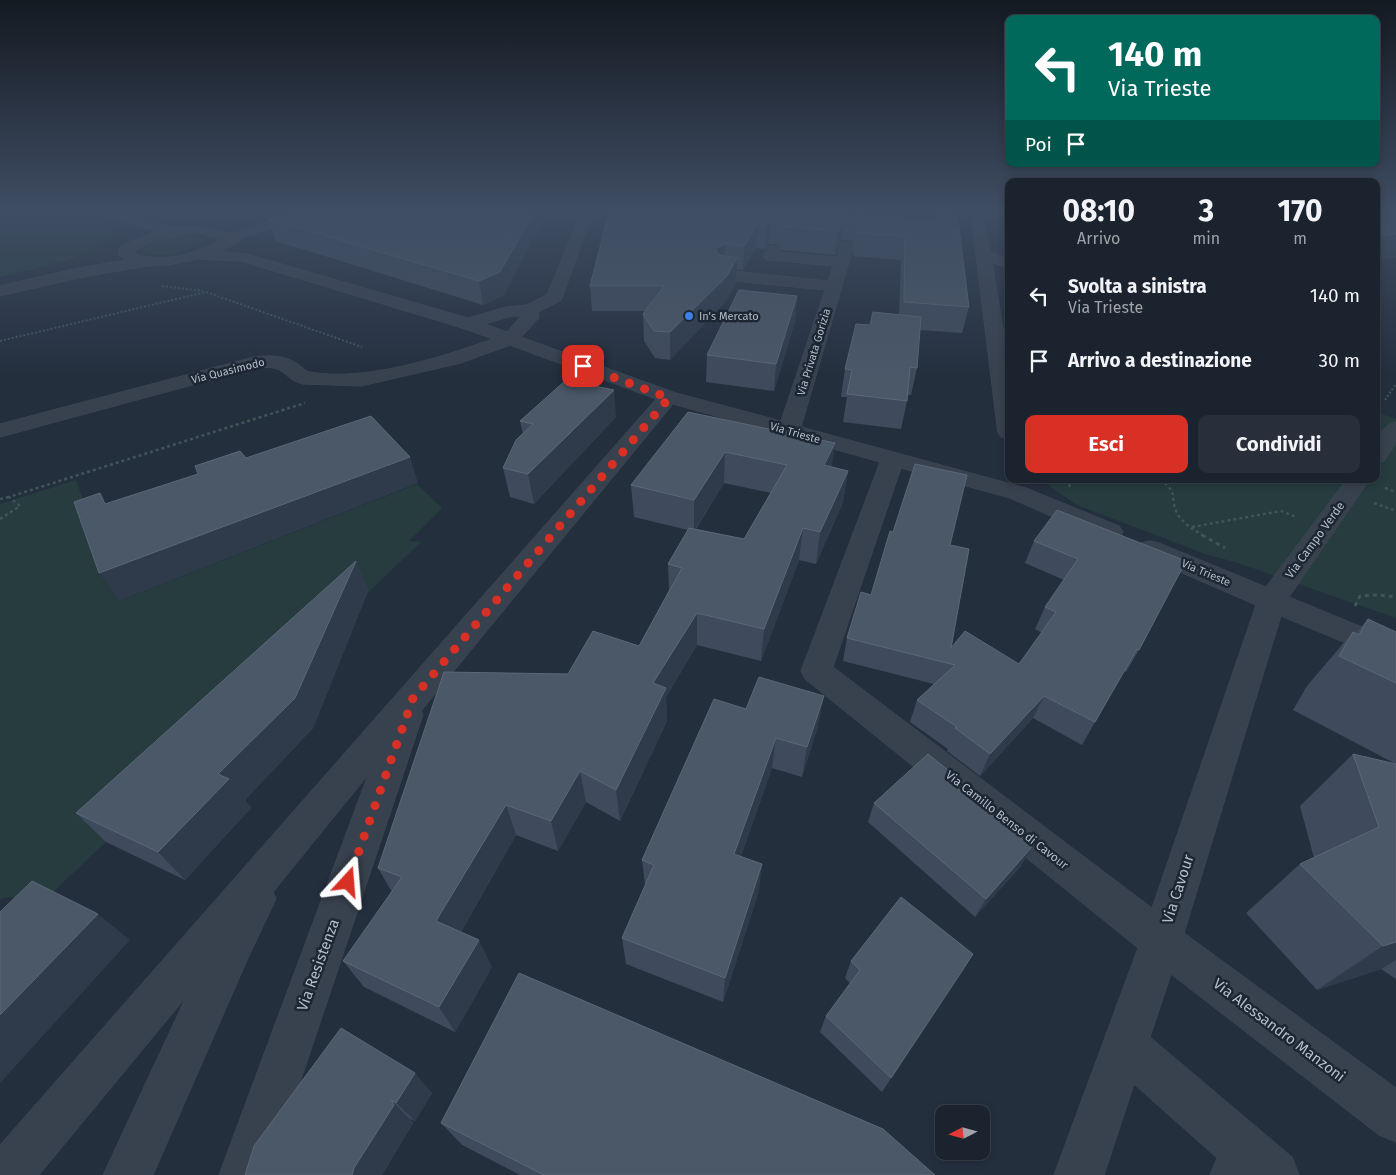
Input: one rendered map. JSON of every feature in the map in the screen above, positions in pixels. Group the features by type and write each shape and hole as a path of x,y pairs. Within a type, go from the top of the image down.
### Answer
{"street":[{"path":"78,272 91,267"},
{"path":"0,291 78,272 111,267"},
{"name":"Via Trieste","path":"275,267 468,324 669,398 892,460 1017,486 1232,584 1396,653"},
{"path":"468,324 506,312 529,310 554,298 566,267"},
{"name":"Via Privata Gorizia","path":"789,431 840,267"},
{"path":"985,267 1005,405"},
{"path":"724,275 834,286"},
{"path":"773,297 780,281"},
{"path":"510,339 530,318 529,310"},
{"name":"Via Quasimodo","path":"0,431 254,363 279,361 289,365 303,378 361,380 454,359 510,339"},
{"name":"Via Resistenza","path":"7,1175 669,398"},
{"path":"1380,450 1396,428"},
{"name":"Via Camillo Benso di Cavour","path":"892,460 816,671 1162,941"},
{"name":"Via Campo Verde","path":"1271,601 1356,483"},
{"name":"Via Cavour","path":"1079,1175 1162,941 1271,601"},
{"name":"Via Resistenza","path":"244,1175 413,698"},
{"name":"Via Resistenza","path":"128,1175 233,943 282,852"},
{"name":"Via Alessandro Manzoni","path":"1162,941 1396,1118"},
{"path":"1125,1045 1251,1167"}],"path":[{"path":"0,342 206,292 362,347"},
{"path":"1385,400 1396,384"},
{"path":"0,499 306,403"},
{"path":"1166,483 1171,486 1176,496 1176,507 1180,517 1191,527 1240,557 1232,584"},
{"path":"0,519 20,506 9,496"},
{"path":"1191,527 1282,512 1325,527"},
{"path":"1340,630 1360,596 1379,594 1396,597"}],"green space":[{"path":"0,267 42,267 0,277"},
{"path":"1380,413 1396,419 1396,618 1235,562 1205,554 1077,505 1049,486 1049,483 1380,483"},
{"path":"76,480 119,601 417,484 442,508 409,541 421,542 50,895 3,898 0,900 0,504"}],"building":[{"path":"431,267 503,267 500,272 479,281"},
{"path":"595,267 732,267 727,276 670,332 654,331 643,314 664,286 590,286"},
{"path":"905,267 964,267 969,307 904,302"},
{"path":"739,290 797,296 776,364 707,355"},
{"path":"873,312 921,317 917,368 910,367 907,401 847,394 852,370 845,369 856,324 870,325"},
{"path":"566,380 614,390 528,474 503,468 516,440 533,424 520,421"},
{"path":"688,412 835,443 824,465 848,471 820,532 803,528 764,629 697,613 653,683 666,688 616,790 580,771 551,821 506,805 436,921 479,940 439,1007 343,961 402,877 378,868 444,672 568,674 593,631 639,646 682,568 668,564 689,528 744,539 787,465 725,452 694,500 631,485"},
{"path":"371,416 410,457 99,573 74,502 100,493 105,504 198,474 195,466 240,451 246,458"},
{"path":"915,464 967,475 950,545 969,549 951,648 965,631 1019,664 1056,612 1045,607 1078,559 1034,541 1057,510 1186,561 1139,650 1137,649 1095,722 1044,696 990,754 955,728 957,727 917,700 955,665 847,638 861,592 871,595 890,531 893,532"},
{"path":"356,561 295,698 218,774 229,779 158,852 76,813"},
{"path":"1368,619 1396,632 1396,683 1339,656 1353,632 1359,635"},
{"path":"759,677 824,696 807,747 776,738 734,854 762,864 725,978 622,938 654,865 642,860 714,699 746,709"},
{"path":"928,754 964,783 958,789 1032,847 986,899 874,803"},
{"path":"1353,754 1396,764 1396,942 1383,946 1300,864 1379,827"},
{"path":"32,881 98,914 0,1015 0,912"},
{"path":"901,897 973,954 891,1078 826,1016 860,970 851,961"},
{"path":"519,973 883,1129 935,1175 544,1175 441,1123"},
{"path":"341,1028 415,1073 396,1103 391,1100 394,1105 354,1168 352,1175 245,1175 254,1146"}],"place":[{"name":"In's Mercato","path":"689,316"}],"route":[{"path":"348,882 413,698 669,398 583,366"}]}
